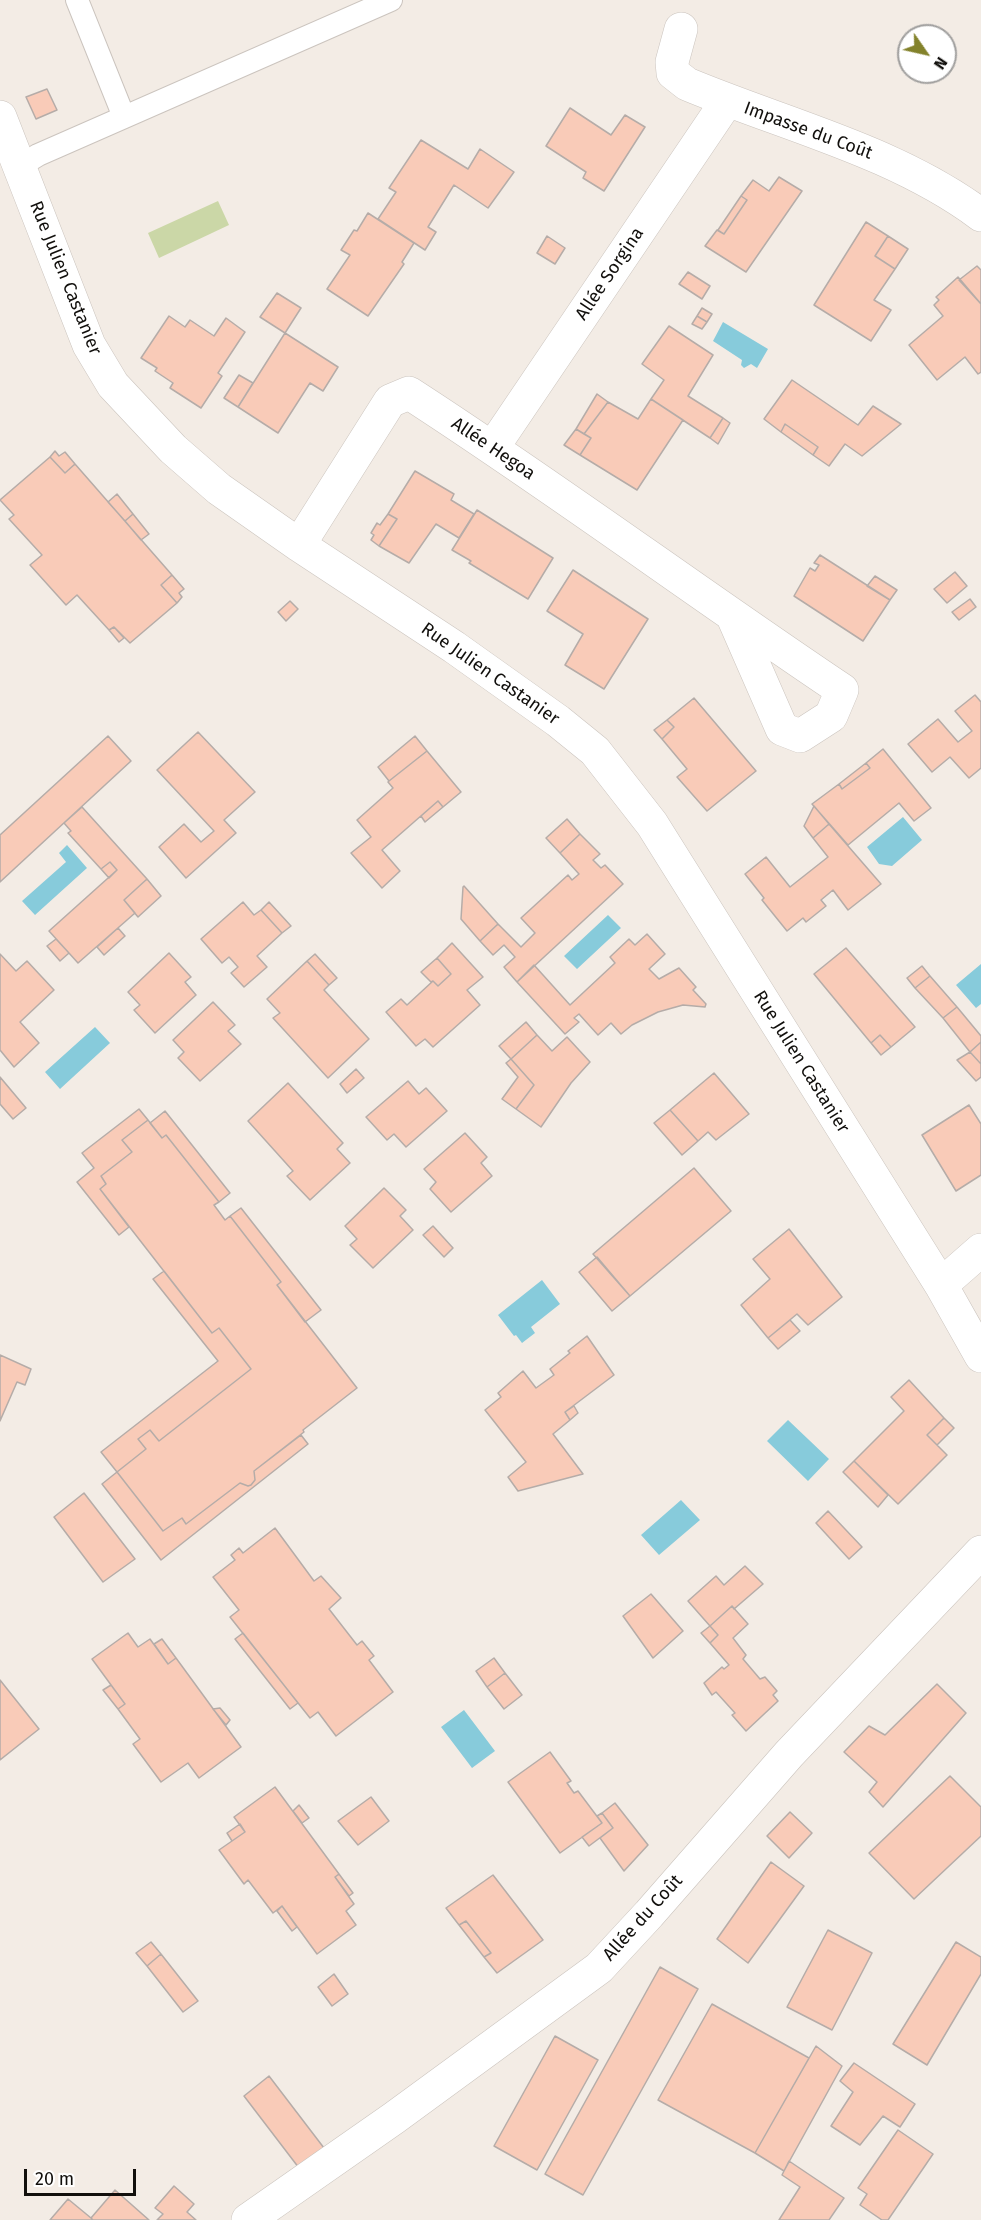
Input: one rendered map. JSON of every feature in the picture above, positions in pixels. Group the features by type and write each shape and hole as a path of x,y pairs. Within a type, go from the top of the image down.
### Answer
{"street":[{"name":"Impasse du Coût","path":"681,29 672,62 673,73 687,84 891,162 956,196 981,214"},
{"name":"Allée Sorgina","path":"493,447 727,101"},
{"name":"Rue Julien Castanier","path":"0,117 89,345 113,385 173,449 219,489 463,654 558,721 595,751 652,824 941,1285"},
{"name":"Allée Hegoa","path":"299,545 390,401 409,393 493,447 732,617"},
{"path":"981,1250 941,1285 981,1356"},
{"name":"Allée du Coût","path":"248,2220 394,2118 599,1968 789,1754 981,1552"}],"lane":[{"path":"77,0 124,117"},
{"path":"20,166 38,155 391,0"}],"green space":[{"path":"218,201 229,225 159,258 148,233"}],"water":[{"path":"723,322 768,349 757,368 751,364 744,368 741,365 742,360 713,341"},
{"path":"903,817 922,840 892,866 879,864 867,847"},
{"path":"67,845 87,868 35,915 22,901 66,862 59,853"},
{"path":"608,915 621,928 577,969 564,956"},
{"path":"981,964 981,1004 976,1008 956,985"},
{"path":"95,1027 110,1043 60,1089 45,1072"},
{"path":"542,1280 560,1304 531,1327 535,1333 522,1343 498,1315"},
{"path":"788,1420 829,1459 808,1481 767,1441"},
{"path":"681,1500 700,1520 659,1555 641,1535"},
{"path":"464,1710 495,1751 472,1768 441,1727"}],"building":[{"path":"47,89 57,110 36,119 26,97"},
{"path":"570,108 611,135 625,115 645,127 604,191 583,178 586,172 546,146"},
{"path":"421,140 468,169 480,149 514,172 488,208 454,185 428,227 436,232 425,250 378,219 396,192 389,188"},
{"path":"779,177 802,191 746,272 705,246 717,230 724,234 747,200 741,196 753,180 769,191"},
{"path":"741,196 747,200 724,234 718,230"},
{"path":"368,213 414,243 402,262 404,264 368,316 327,289 350,255 341,250"},
{"path":"866,222 888,236 875,256 895,269 874,300 891,310 871,341 814,305"},
{"path":"547,236 565,248 555,264 537,253"},
{"path":"888,236 908,249 895,269 875,256"},
{"path":"977,266 981,270 981,304 959,280"},
{"path":"688,272 710,286 702,299 679,284"},
{"path":"958,277 981,304 981,372 978,374 965,357 937,380 909,345 943,316 934,305 939,300 936,297"},
{"path":"277,293 301,308 285,333 260,317"},
{"path":"702,308 712,314 707,322 697,316"},
{"path":"169,316 185,327 190,320 214,336 226,318 245,332 218,373 222,376 201,408 170,388 173,383 155,371 157,368 141,358"},
{"path":"697,316 707,322 702,329 692,324"},
{"path":"669,326 713,355 688,396 723,418 710,438 651,399 664,380 642,364"},
{"path":"285,333 338,367 323,391 310,383 278,433 238,407"},
{"path":"239,375 253,383 238,407 224,398"},
{"path":"792,380 858,425 873,406 901,424 862,456 845,444 829,466 813,455 818,447 785,424 781,432 764,419"},
{"path":"597,394 608,402 584,434 576,429"},
{"path":"651,399 683,420 637,490 580,455 591,438 584,434 608,402 638,419"},
{"path":"723,418 730,423 718,444 710,438"},
{"path":"785,424 818,447 813,455 781,432"},
{"path":"576,429 591,438 580,455 564,445"},
{"path":"55,451 59,456 65,452 75,464 65,473 50,457"},
{"path":"50,457 65,473 75,464 172,575 161,585 177,603 130,643 114,627 109,630 77,595 66,605 30,565 42,555 9,519 14,515 0,500"},
{"path":"415,471 454,494 451,500 474,514 459,538 436,524 409,563 379,546 397,519 388,514"},
{"path":"117,494 133,514 125,521 108,502"},
{"path":"477,510 553,558 528,599 452,550"},
{"path":"133,514 149,534 141,540 125,521"},
{"path":"388,514 397,519 379,546 371,540 374,535 371,533 377,523 380,525"},
{"path":"820,555 890,600 863,641 794,596 810,568 815,571 819,565 814,563"},
{"path":"573,570 648,619 604,689 565,665 583,634 547,611"},
{"path":"955,572 967,586 947,603 934,589"},
{"path":"172,575 184,589 179,593 182,597 177,603 161,585"},
{"path":"875,576 897,590 890,600 867,586"},
{"path":"970,599 976,607 959,620 952,612"},
{"path":"290,601 298,609 286,621 278,612"},
{"path":"114,627 124,638 119,642 109,630"},
{"path":"975,695 981,702 981,768 969,778 950,757 932,772 908,744 938,719 958,742 972,731 955,711"},
{"path":"694,698 756,771 707,811 677,777 687,769 662,739 674,727 667,720"},
{"path":"667,720 674,727 662,739 654,730"},
{"path":"198,732 255,792 224,820 236,833 186,878 159,847 184,824 201,842 214,831 157,770"},
{"path":"108,736 131,761 0,882 0,835"},
{"path":"415,736 427,751 389,781 378,767"},
{"path":"883,749 931,808 914,821 899,803 848,845 812,804 839,784 842,789 870,768 866,763"},
{"path":"427,751 461,792 443,807 438,801 382,850 400,871 382,888 351,853 371,837 357,820 393,788 389,781"},
{"path":"866,763 870,768 842,789 839,784"},
{"path":"438,801 443,807 425,822 421,816"},
{"path":"814,806 829,824 813,838 804,826"},
{"path":"82,807 147,879 124,900 135,913 78,963 49,931 117,870 110,862 101,869 68,833 71,831 64,823"},
{"path":"567,819 580,834 560,853 546,838"},
{"path":"829,824 881,884 848,910 833,890 821,900 826,906 806,922 803,918 787,931 745,874 766,857 790,887 828,857 813,838"},
{"path":"580,834 600,854 593,860 601,868 605,865 623,884 517,982 504,967 515,957 504,945 493,955 480,941 498,924 521,947 535,933 521,918 568,875 572,880 579,874 560,853"},
{"path":"110,862 117,870 109,878 101,869"},
{"path":"147,879 161,896 138,917 124,900"},
{"path":"464,886 498,924 480,941 461,919"},
{"path":"243,902 254,915 261,910 282,933 257,956 267,967 244,987 231,973 238,967 229,957 222,963 201,939"},
{"path":"269,902 291,926 282,933 261,910"},
{"path":"118,928 125,936 104,955 97,947"},
{"path":"647,934 665,954 649,969 659,979 679,968 696,987 693,990 706,1004 705,1007 683,1005 658,1012 632,1025 621,1034 611,1023 598,1035 579,1014 574,1018 579,1022 565,1034 517,982 534,965 570,1005 615,963 610,957 629,939 635,945"},
{"path":"56,939 69,953 60,961 47,946"},
{"path":"452,943 483,977 467,990 480,1005 433,1047 425,1039 416,1046 386,1012 401,999 407,1005 433,981 438,986 451,974 437,958"},
{"path":"846,948 915,1027 891,1047 880,1035 871,1043 814,974"},
{"path":"169,953 191,977 185,982 196,995 155,1033 134,1010 140,1005 128,992"},
{"path":"0,954 16,971 27,961 54,990 20,1022 39,1043 14,1067 0,1050"},
{"path":"315,954 337,978 329,985 307,961"},
{"path":"437,958 451,974 438,986 421,972"},
{"path":"307,961 329,985 324,990 369,1039 328,1078 273,1018 280,1013 267,999"},
{"path":"922,966 930,976 915,988 907,978"},
{"path":"930,976 957,1007 943,1018 915,988"},
{"path":"213,1002 235,1025 228,1031 241,1044 200,1081 178,1058 184,1052 173,1040"},
{"path":"957,1007 981,1036 981,1042 970,1052 943,1018"},
{"path":"526,1022 537,1035 511,1059 499,1046"},
{"path":"537,1035 552,1051 567,1037 590,1062 571,1083 541,1127 516,1109 534,1085 511,1059"},
{"path":"880,1035 891,1047 881,1055 871,1043"},
{"path":"981,1042 981,1064 970,1052"},
{"path":"970,1052 981,1064 981,1077 976,1081 957,1060"},
{"path":"511,1059 534,1085 516,1109 502,1099 518,1077 506,1063"},
{"path":"356,1069 364,1078 347,1093 340,1084"},
{"path":"714,1073 749,1114 716,1140 708,1132 698,1141 670,1110"},
{"path":"0,1077 26,1108 13,1119 0,1104"},
{"path":"408,1081 419,1094 426,1088 447,1111 406,1147 394,1134 387,1140 366,1117"},
{"path":"288,1083 343,1143 337,1149 350,1163 310,1200 287,1176 293,1171 248,1121"},
{"path":"969,1105 981,1124 981,1175 956,1191 922,1135"},
{"path":"139,1109 148,1120 122,1140 132,1152 101,1176 106,1184 100,1189 129,1227 119,1235 77,1182 94,1168 82,1153"},
{"path":"670,1110 698,1141 682,1155 654,1123"},
{"path":"165,1111 230,1193 219,1202 166,1135 162,1138 150,1123"},
{"path":"148,1120 162,1138 166,1135 219,1202 214,1205 225,1220 230,1216 281,1282 277,1285 357,1388 254,1471 255,1480 251,1485 240,1483 186,1524 182,1518 163,1531 117,1472 146,1449 138,1439 150,1430 159,1441 251,1369 219,1328 212,1333 100,1189 106,1184 101,1176 132,1152 122,1140"},
{"path":"465,1133 487,1157 481,1163 492,1176 451,1212 430,1189 436,1182 424,1169"},
{"path":"694,1168 731,1211 630,1296 593,1254"},
{"path":"384,1188 406,1210 400,1216 413,1230 373,1268 350,1245 357,1239 345,1226"},
{"path":"241,1208 321,1310 305,1322 277,1285 281,1282 230,1216"},
{"path":"433,1226 453,1248 444,1257 423,1235"},
{"path":"789,1229 842,1297 808,1325 797,1314 768,1338 741,1305 770,1279 753,1259"},
{"path":"597,1257 630,1296 612,1311 579,1272"},
{"path":"164,1271 212,1333 219,1328 251,1369 159,1441 150,1430 138,1439 146,1449 117,1472 101,1452 218,1361 153,1279"},
{"path":"790,1320 800,1331 778,1349 768,1338"},
{"path":"587,1336 614,1375 565,1412 570,1420 553,1434 583,1474 518,1491 508,1477 526,1462 485,1410 501,1397 498,1393 523,1371 536,1388 554,1375 550,1369"},
{"path":"0,1355 31,1369 25,1385 17,1382 0,1421"},
{"path":"909,1380 944,1418 927,1435 947,1455 898,1504 854,1461 904,1411 891,1397"},
{"path":"574,1406 578,1413 570,1420 565,1412"},
{"path":"944,1418 954,1428 937,1445 927,1435"},
{"path":"301,1435 308,1444 161,1560 102,1484 117,1472 163,1531 182,1518 186,1524 240,1483 251,1485 255,1480 254,1471"},
{"path":"854,1461 888,1495 878,1507 843,1472"},
{"path":"84,1493 135,1559 103,1582 54,1517"},
{"path":"828,1511 862,1547 849,1559 816,1523"},
{"path":"275,1528 314,1581 321,1576 341,1598 329,1609 357,1645 362,1641 374,1656 369,1660 393,1692 336,1736 318,1712 310,1718 230,1617 239,1610 213,1577 235,1560 231,1555 239,1548 243,1553"},
{"path":"745,1566 763,1584 734,1609 732,1606 710,1626 688,1601 716,1576 724,1585"},
{"path":"651,1594 683,1631 653,1658 623,1616"},
{"path":"732,1606 748,1624 733,1638 746,1655 743,1659 760,1679 765,1677 777,1691 773,1695 778,1701 746,1731 732,1715 735,1713 716,1692 712,1695 704,1683 722,1667 724,1669 729,1665 710,1643 718,1635 710,1626"},
{"path":"710,1626 718,1635 710,1643 701,1633"},
{"path":"128,1633 138,1647 150,1639 168,1664 176,1658 241,1747 199,1778 188,1763 161,1782 133,1744 140,1739 118,1709 125,1704 92,1659"},
{"path":"243,1633 298,1703 290,1709 235,1639"},
{"path":"162,1639 176,1658 168,1664 154,1644"},
{"path":"494,1658 505,1673 487,1687 476,1671"},
{"path":"505,1673 522,1695 504,1709 487,1687"},
{"path":"0,1680 39,1729 0,1760"},
{"path":"937,1684 966,1713 883,1807 869,1792 877,1782 844,1752 869,1726 885,1735"},
{"path":"111,1685 125,1704 118,1709 103,1690"},
{"path":"220,1708 230,1720 226,1725 213,1709"},
{"path":"550,1752 571,1781 567,1783 574,1793 578,1791 602,1823 560,1853 508,1782"},
{"path":"950,1776 981,1807 981,1836 914,1899 869,1853"},
{"path":"275,1787 339,1874 335,1877 354,1904 346,1911 356,1925 317,1954 282,1906 273,1913 248,1880 244,1884 219,1850 245,1832 234,1817"},
{"path":"371,1797 389,1821 358,1845 338,1821"},
{"path":"615,1803 648,1845 624,1871 600,1838 613,1828 602,1813"},
{"path":"299,1805 309,1818 302,1823 293,1811"},
{"path":"790,1812 812,1833 789,1858 767,1836"},
{"path":"602,1813 613,1828 589,1846 582,1837 602,1823 597,1816"},
{"path":"240,1824 245,1832 232,1841 227,1833"},
{"path":"771,1862 804,1886 748,1963 717,1939"},
{"path":"339,1874 353,1893 349,1896 335,1877"},
{"path":"493,1875 543,1940 497,1973 484,1957 491,1953 466,1921 459,1925 446,1908"},
{"path":"282,1906 297,1927 292,1931 277,1911"},
{"path":"466,1921 491,1953 484,1957 459,1925"},
{"path":"828,1930 872,1953 832,2030 787,2007"},
{"path":"151,1942 161,1954 147,1966 136,1953"},
{"path":"956,1942 981,1957 981,1974 927,2065 893,2044"},
{"path":"161,1954 198,2001 183,2012 147,1966"},
{"path":"660,1967 698,1989 583,2195 545,2174"},
{"path":"334,1974 348,1994 332,2006 318,1987"},
{"path":"712,2004 809,2058 755,2153 658,2100"},
{"path":"555,2036 598,2060 537,2170 494,2146"},
{"path":"816,2046 842,2066 784,2171 755,2153"},
{"path":"854,2063 915,2104 900,2127 883,2116 860,2145 831,2126 853,2092 840,2081"},
{"path":"269,2076 324,2148 299,2168 244,2096"},
{"path":"898,2130 933,2154 888,2220 882,2220 860,2205 867,2194 858,2188"},
{"path":"789,2161 844,2198 829,2220 779,2220 800,2187 782,2175"},
{"path":"174,2186 194,2204 187,2212 196,2220 157,2220 163,2214 155,2208"},
{"path":"115,2190 149,2220 93,2220 91,2218"},
{"path":"68,2199 91,2218 93,2220 50,2220"}]}
